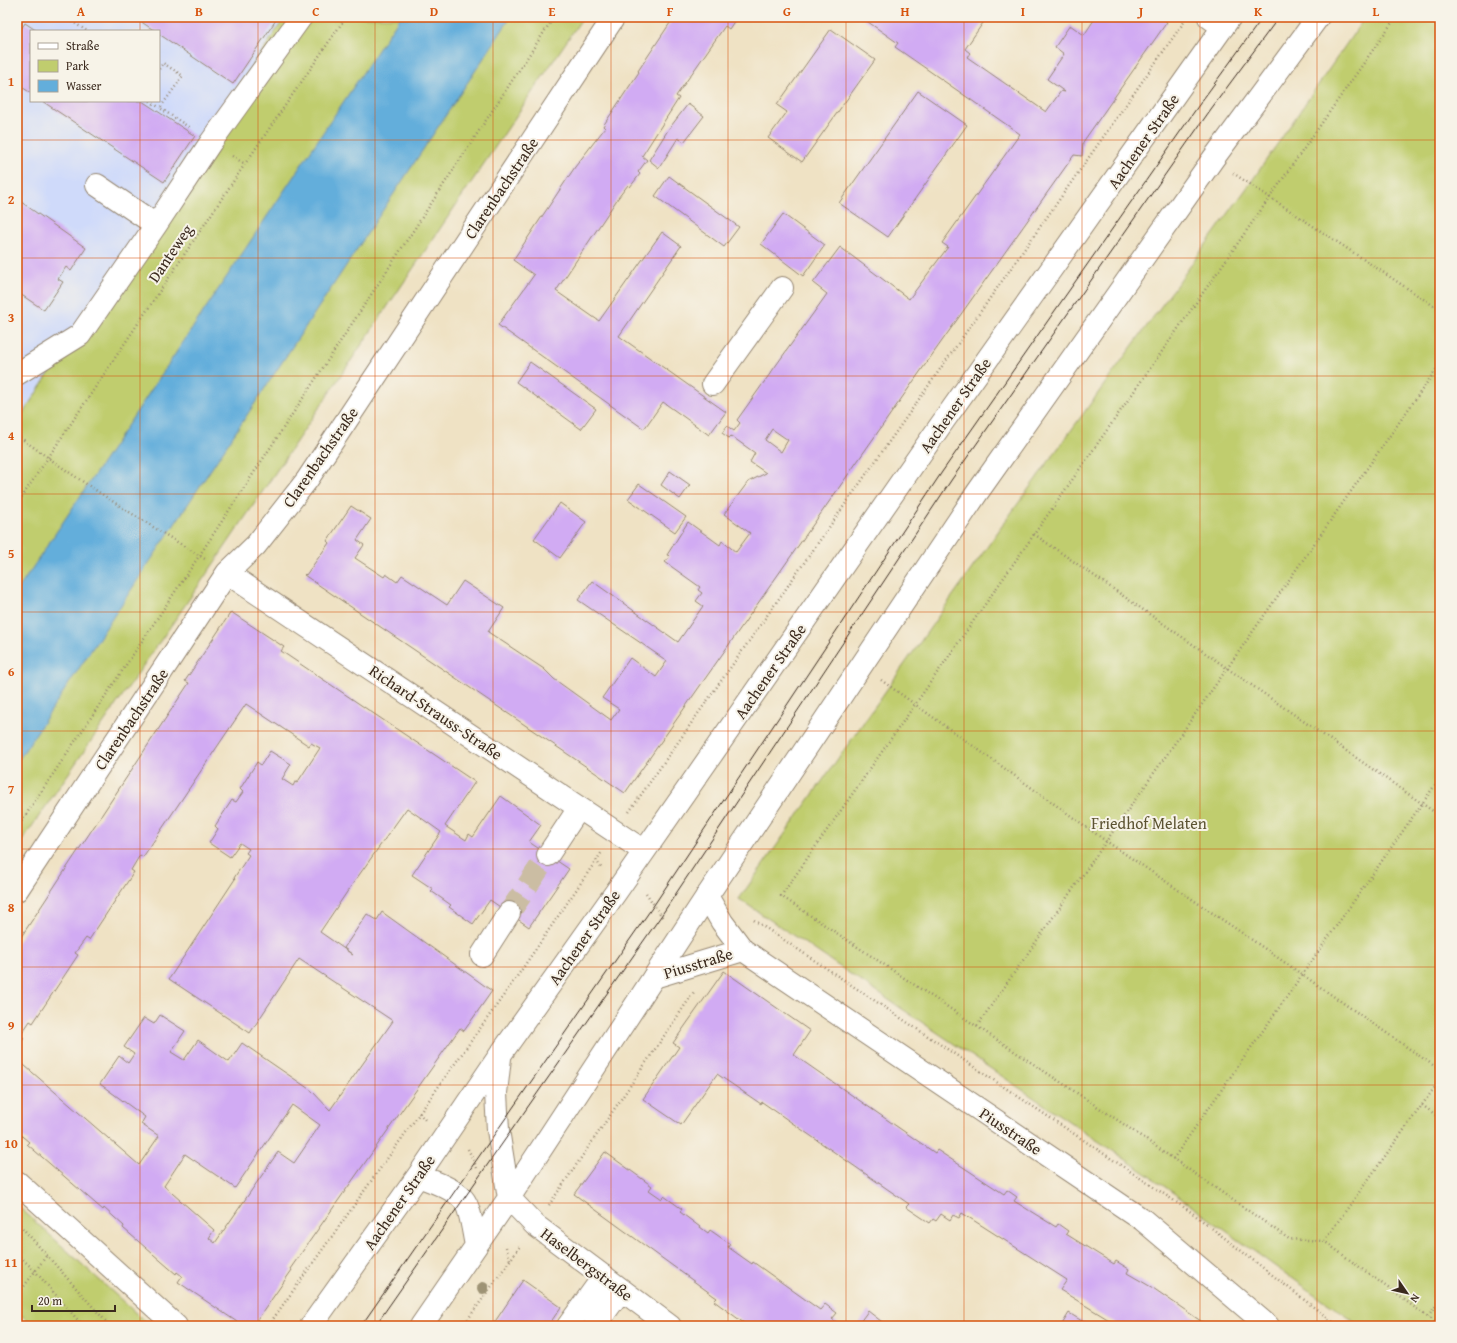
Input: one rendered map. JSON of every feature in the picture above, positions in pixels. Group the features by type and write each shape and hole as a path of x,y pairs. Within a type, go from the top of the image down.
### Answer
{"main road":[{"path":"17,374 80,334 156,225 211,142 301,17"},
{"name":"Clarenbachstraße","path":"17,890 227,573 256,545 307,480 614,17"},
{"path":"421,1326 509,1198 707,896 981,486 1213,159 1318,17"},
{"name":"Aachener Straße","path":"311,1326 418,1176 500,1055 616,892 1221,20"},
{"path":"97,185 156,225"},
{"path":"713,384 782,288"},
{"name":"Richard-Strauss-Straße","path":"227,573 644,851"},
{"path":"548,855 579,808"},
{"name":"Piusstraße","path":"707,896 722,922 743,950 1143,1220 1268,1326"},
{"path":"482,955 509,914"},
{"name":"Piusstraße","path":"654,976 743,950"},
{"path":"500,1055 496,1093 498,1130 509,1198"},
{"path":"418,1176 442,1185 463,1199 468,1208 476,1245"},
{"path":"17,1182 176,1326"},
{"name":"Haselbergstraße","path":"509,1198 536,1225 670,1326"},
{"path":"568,1326 604,1276"},
{"path":"595,1326 621,1290"}],"path":[{"path":"65,17 85,30"},
{"name":"Danteweg","path":"17,504 245,164 346,17"},
{"path":"17,828 204,549 554,17"},
{"path":"271,1326 278,1312 516,978 615,832 1188,17"},
{"path":"1396,17 781,896 1119,1121 1289,1239 1324,1241 1440,1326"},
{"path":"160,68 163,63 183,76 160,108"},
{"path":"151,102 245,164"},
{"path":"1237,167 1232,173 1269,199 1440,310"},
{"path":"977,1026 1440,364"},
{"path":"17,435 48,458 182,546"},
{"path":"1034,534 1440,816"},
{"path":"860,666 1106,841 1440,1070"},
{"path":"1173,1159 1440,778"},
{"path":"596,860 616,892"},
{"path":"642,899 646,893 665,922"},
{"path":"753,919 1191,1212 1338,1326"},
{"path":"463,1326 536,1225 705,975 706,960"},
{"path":"1324,1241 1440,1080"},
{"path":"1422,1105 1440,1118"},
{"path":"17,1222 110,1326"},
{"path":"17,1254 35,1271 83,1326"},
{"path":"17,1296 47,1255"},
{"path":"1428,1317 1440,1300"}],"shaded area":[{"path":"17,17 285,17 20,417 17,415"}],"green space":[{"path":"285,17 583,17 217,559 17,848 17,422"},
{"name":"Friedhof Melaten","path":"1365,17 1440,17 1440,1326 1361,1326 1298,1283 1150,1176 739,899 1009,516 1249,185"},
{"path":"17,1205 150,1326 37,1326 17,1313"}],"water":[{"path":"400,17 511,17 17,762 17,591"}],"building":[{"path":"134,17 278,17 233,84 160,35 160,30 154,30"},
{"path":"674,17 737,17 729,29 725,26 676,96 679,98 642,156 647,160 638,172 640,174 630,187 628,185 618,198 556,291 599,321 662,232 681,246 619,336 726,412 709,435 663,402 644,429 498,325 534,275 513,260 575,167 605,128 603,126"},
{"path":"861,17 987,17 965,49 970,53 967,57 1046,112 1061,91 1065,92 1047,79 1064,54 1055,47 1070,25 1084,35 1096,17 1160,17 1167,22 1083,142 1082,156 1074,155 625,793 304,575 306,575 329,543 327,541 351,506 371,519 357,540 364,545 355,558 384,577 386,574 397,582 402,575 447,605 463,581 504,608 488,632 544,669 554,679 611,720 619,709 602,698 630,658 656,677 667,661 578,600 592,581 678,642 703,606 696,601 702,593 698,590 700,587 665,562 670,556 667,555 688,522 720,545 722,541 736,552 750,533 724,514 748,482 766,473 750,462 755,453 731,436 729,438 722,433 727,426 734,431 740,423 737,420 827,294 813,283 840,247 909,299 948,247 942,243 1020,134 895,47 898,43","holes":["772,429 788,440 781,452 765,440"]},
{"path":"25,23 36,30 30,30 30,92 17,84 17,35"},
{"path":"831,29 875,60 802,162 768,138 787,112 777,105"},
{"path":"918,91 967,125 888,237 839,203"},
{"path":"44,102 144,102 195,136 164,182"},
{"path":"688,104 704,116 684,142 678,138 659,168 649,160 668,130"},
{"path":"669,176 739,227 724,247 655,196"},
{"path":"17,199 86,248 71,271 66,267 58,279 63,282 44,310 17,292"},
{"path":"783,214 825,245 803,276 761,244"},
{"path":"530,362 596,409 581,429 516,382"},
{"path":"670,471 690,485 680,499 661,485"},
{"path":"639,484 686,517 675,532 628,499"},
{"path":"560,503 586,522 560,558 534,539"},
{"path":"231,612 284,647 281,651 475,782 445,826 466,840 469,834 473,837 501,796 541,825 529,842 569,869 529,927 490,900 473,924 449,907 451,905 431,891 433,889 412,875 441,832 407,808 349,889 320,932 353,955 344,948 367,914 377,920 382,912 492,991 464,1031 460,1028 290,1269 292,1270 253,1326 243,1326 178,1282 182,1276 177,1272 176,1274 123,1228 124,1226 104,1208 103,1210 27,1144 29,1142 17,1132 17,1059 139,1165 159,1136 141,1124 145,1117 100,1084 119,1056 128,1063 134,1054 124,1047 144,1018 154,1024 160,1015 185,1031 171,1052 184,1060 198,1040 229,1062 242,1043 312,1091 330,1110 393,1021 299,959 250,1033 169,979 235,879 234,878 249,855 246,853 249,849 240,843 230,857 209,843 218,829 215,826 232,800 236,802 243,792 240,789 257,762 261,765 270,751 291,764 282,779 293,786 295,782 297,783 320,748 311,743 309,746 246,704 143,857 140,855 131,870 134,872 89,940 86,938 75,953 78,955 33,1023 30,1021 20,1036 24,1038 17,1048 17,943 189,683 185,681","holes":["292,1105 320,1125 294,1163 278,1152 215,1243 209,1238 214,1230 164,1186 185,1154 235,1188"]},
{"path":"724,971 810,1031 794,1055 935,1153 937,1150 1004,1194 1007,1190 1017,1197 1014,1201 1056,1227 1058,1224 1068,1231 1066,1234 1114,1264 1116,1261 1129,1269 1127,1273 1153,1288 1208,1326 1119,1326 1060,1290 1067,1280 962,1213 959,1218 953,1215 950,1220 941,1214 936,1221 933,1219 930,1223 906,1207 909,1204 762,1102 761,1104 717,1074 681,1125 643,1099 679,1047 673,1043"},
{"path":"605,1152 652,1186 649,1190 662,1199 664,1196 682,1209 680,1212 708,1233 710,1230 730,1244 728,1247 752,1264 753,1262 820,1310 825,1304 837,1313 832,1319 841,1326 748,1326 714,1301 717,1298 574,1194"},
{"path":"523,1280 561,1307 548,1326 492,1326"},
{"path":"868,1311 886,1325 888,1326 857,1326"},
{"path":"1069,1313 1090,1326 1061,1326"},
{"path":"484,1322 490,1326 481,1326"}],"tunnel":[{"path":"509,913 548,855"}],"tram line":[{"path":"361,1326 654,905 942,472 1201,102 1263,17"},
{"path":"375,1326 661,916 952,479 1211,109 1279,17"}]}
